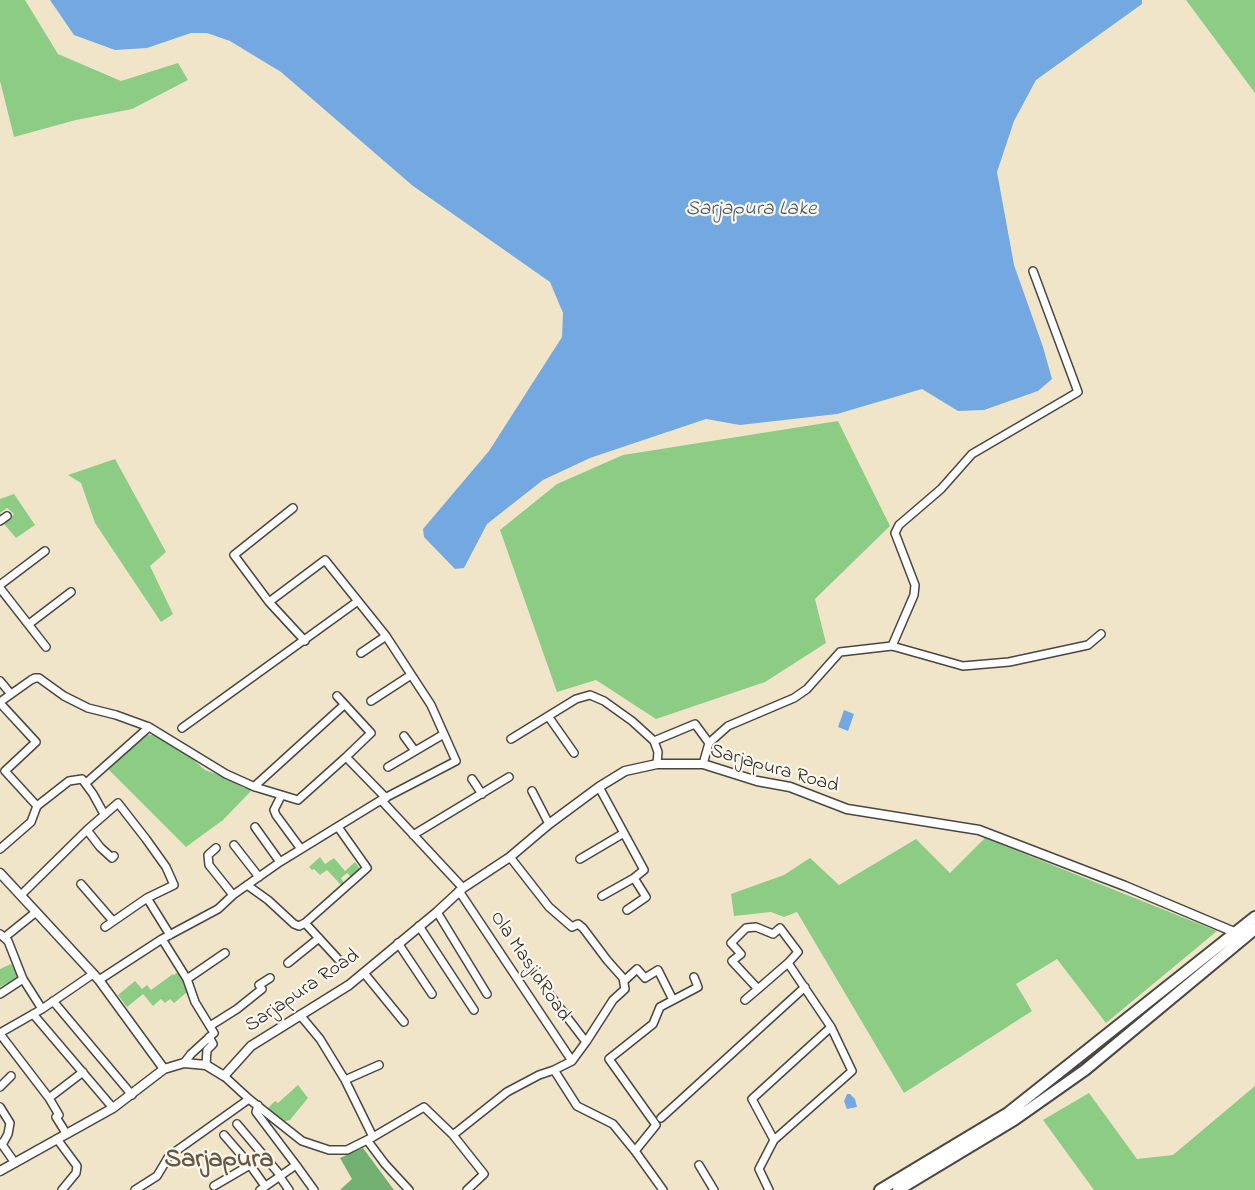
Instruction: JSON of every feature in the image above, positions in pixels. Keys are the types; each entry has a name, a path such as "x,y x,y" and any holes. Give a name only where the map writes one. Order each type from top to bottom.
{"main road":[{"path":"898,1190 1014,1120 1085,1070 1240,934 1255,917"},
{"path":"880,1190 1008,1113 1240,934 1255,929"}],"street":[{"path":"892,645 914,595 915,585 895,533 899,525 941,489 972,454 1078,392 1033,271"},
{"path":"293,508 234,555 268,602 304,641"},
{"path":"0,521 7,516"},
{"path":"45,551 0,587 46,647"},
{"path":"66,1133 56,1117 59,1115 49,1098 0,1034 53,1001 218,909 232,895 280,862 383,799 456,761 431,705 386,636 325,560 268,602"},
{"path":"29,624 71,592"},
{"path":"182,728 358,601"},
{"path":"703,764 709,743 728,726 794,698 807,688 840,652 892,645 963,666 1009,662 1088,645 1101,634"},
{"path":"361,653 386,636"},
{"path":"371,701 411,675"},
{"path":"37,806 5,771 36,742 0,703 35,678 39,678 64,696 88,708 116,715 149,728 226,774 255,787 297,800 371,733 337,696"},
{"path":"0,681 11,694"},
{"path":"511,739 576,699 590,695 604,701 632,721 654,741 658,752 657,764"},
{"path":"255,787 344,705"},
{"path":"548,716 574,753"},
{"path":"654,741 695,724 709,743"},
{"path":"86,783 149,728"},
{"path":"388,767 444,734"},
{"path":"404,736 415,751"},
{"name":"Ola MasjidRoad","path":"346,757 461,890 572,1061"},
{"name":"Sarjapura Road","path":"224,1076 250,1046 349,985 461,890 510,856 599,787 625,771 657,764 703,764 757,781 790,787 847,809 979,830 1125,885 1240,934"},
{"path":"413,835 509,777"},
{"path":"0,849 31,822 37,806 69,781 82,779 104,814"},
{"path":"472,779 482,794"},
{"path":"599,787 644,870 602,896"},
{"path":"532,791 549,824"},
{"path":"281,796 274,810 301,849"},
{"path":"21,895 118,803 147,839 166,867 174,885 147,898 105,927"},
{"path":"255,827 280,862"},
{"path":"247,885 268,900 294,924 299,926 305,923 367,868 338,827"},
{"path":"87,830 100,847 112,858 114,856"},
{"path":"579,859 624,833"},
{"path":"234,845 259,877"},
{"path":"216,848 208,855 209,865 232,895"},
{"path":"453,1135 507,1092 572,1061 613,1000 625,989 623,978 583,928 578,924 572,927 549,907 510,856"},
{"path":"0,873 96,977 164,1069"},
{"path":"627,910 646,897 634,878"},
{"path":"81,884 113,921"},
{"path":"147,898 170,935"},
{"path":"36,912 2,935 8,941 23,980 42,1009"},
{"path":"437,912 488,994"},
{"path":"305,923 338,958"},
{"path":"419,926 474,1010"},
{"path":"745,1000 758,989 788,963 798,952 780,928 773,934 756,927 746,928 731,943 741,954 732,961 758,989"},
{"path":"288,963 319,938"},
{"path":"162,939 188,979 195,1002 214,1033 184,1063"},
{"path":"398,943 432,994"},
{"path":"188,979 225,953"},
{"path":"770,1190 759,1169 774,1140 852,1071 831,1027 788,963"},
{"path":"624,981 636,969 645,978 658,970 673,1000"},
{"path":"531,970 586,1042"},
{"path":"364,973 404,1022"},
{"path":"635,1151 656,1125 609,1059 653,1024 660,1007 698,987 694,977"},
{"path":"210,1026 237,1009 262,989 260,985 270,978"},
{"path":"0,994 23,980"},
{"path":"661,1118 806,987"},
{"path":"53,1001 132,1095"},
{"path":"33,1014 114,1108"},
{"path":"300,1015 320,1039 345,1080 370,1139 385,1164 409,1190"},
{"path":"774,1140 752,1099 831,1027"},
{"path":"207,1065 207,1050 213,1044 209,1037"},
{"path":"0,1171 114,1108 164,1069 184,1063 207,1065 224,1076 302,1141 329,1150 346,1150 370,1139 424,1107 453,1135 484,1174 467,1190"},
{"path":"345,1080 379,1065"},
{"path":"554,1070 577,1106 613,1124 663,1190"},
{"path":"49,1098 83,1072"},
{"path":"0,1087 11,1076"},
{"path":"135,1190 157,1176 169,1156 249,1099"},
{"path":"258,1105 256,1112 314,1190"},
{"path":"0,1107 10,1123 8,1134 1,1143 15,1163"},
{"path":"237,1124 289,1190"},
{"path":"224,1135 249,1165 263,1188 296,1164"},
{"path":"57,1139 77,1166 76,1173 62,1190"},
{"path":"214,1186 249,1165"},
{"path":"699,1165 714,1190"}],"green space":[{"path":"0,0 25,0 58,54 121,81 178,63 188,80 132,109 76,120 14,137 0,81"},
{"path":"1186,0 1255,0 1255,93"},
{"path":"838,421 890,526 815,599 826,643 765,682 656,719 596,680 557,692 500,530 557,484 623,455"},
{"path":"115,459 166,552 150,566 173,614 161,622 95,523 81,483 68,475"},
{"path":"14,494 35,525 16,538 4,524 14,514 7,508 0,513 0,499"},
{"path":"147,735 153,735 173,745 205,770 244,788 253,789 223,820 186,847 107,768"},
{"path":"985,838 1217,931 1106,1023 1057,959 1016,984 1032,1011 904,1093 797,912 784,917 771,912 734,916 731,894 784,875 810,858 839,885 916,839 950,873"},
{"path":"320,857 325,864 334,858 345,871 355,862 360,869 351,877 347,873 341,878 344,883 341,885 327,870 320,875 309,867"},
{"path":"11,964 19,977 0,987 0,969"},
{"path":"178,972 187,984 189,995 186,993 174,1003 170,999 165,1003 161,999 153,1006 143,994 127,1007 118,995 135,981 142,989 147,985 151,990"},
{"path":"298,1085 308,1098 290,1120 282,1122 266,1110 275,1101 278,1103"},
{"path":"1255,1086 1255,1190 1094,1190 1043,1120 1089,1093 1137,1159 1173,1155"},
{"path":"363,1148 394,1190 340,1190 352,1179 340,1158"}],"water":[{"name":"Sarjapura Lake","path":"50,0 1142,0 1142,4 1036,80 1014,121 997,172 1014,265 1052,379 1038,391 984,410 958,411 922,389 837,414 740,425 706,419 590,458 543,480 487,524 464,568 455,569 424,537 423,529 489,451 562,337 563,313 550,282 413,186 281,72 230,41 207,33 191,33 147,48 115,50 74,35"},
{"path":"844,710 854,714 848,731 838,727"},
{"path":"847,1094 855,1099 857,1107 847,1109 844,1101"}],"district":[{"name":"Sarjapura","path":"219,1162"}]}
